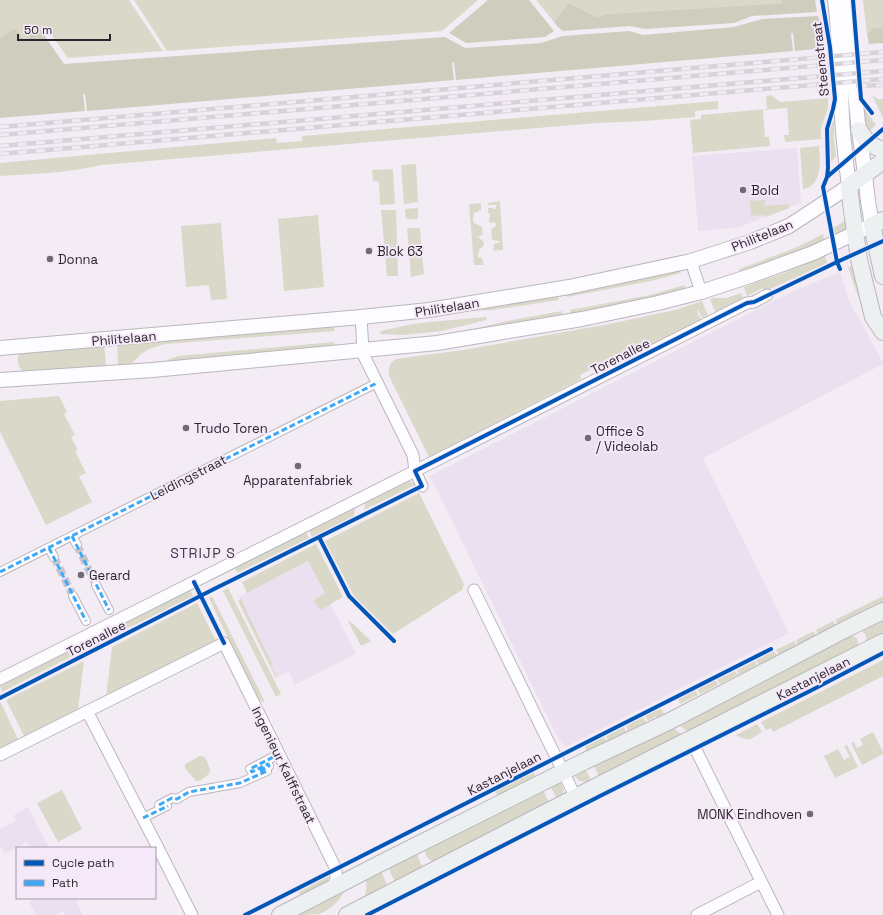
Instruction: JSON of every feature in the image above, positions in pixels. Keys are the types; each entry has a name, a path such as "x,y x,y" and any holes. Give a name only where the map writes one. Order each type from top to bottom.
{"main road":[{"path":"859,130 868,143 883,150"},
{"name":"Philitelaan","path":"853,187 865,174 883,161"},
{"name":"Steenstraat","path":"853,187 852,211 859,260 883,332"},
{"path":"878,223 883,276"},
{"name":"Kastanjelaan","path":"280,915 585,761 670,721 883,611"},
{"name":"Kastanjelaan","path":"347,915 883,642"}],"street":[{"name":"Steenstraat","path":"835,0 846,161 853,187"},
{"path":"846,0 859,130 868,201"},
{"path":"853,187 862,192 868,201 878,223"},
{"name":"Philitelaan","path":"2,348 429,310 569,287 691,261 750,242 789,226 853,187"},
{"path":"852,211 858,218 878,223"},
{"path":"3,380 153,370 437,343 582,319 658,303 701,292 793,261 878,223"},
{"path":"691,261 701,292"},
{"name":"Torenallee","path":"0,679 747,303 754,302 767,295"},
{"path":"361,317 363,350 367,362 413,455 415,471 422,486"},
{"name":"Leidingstraat","path":"0,572 377,383"},
{"path":"72,536 76,546"},
{"path":"49,548 54,557"},
{"name":"Torenallee","path":"96,585 109,610"},
{"path":"474,590 576,798"},
{"name":"Torenallee","path":"73,596 86,621"},
{"name":"Ingenieur Kalffstraat","path":"88,711 224,643 336,869 336,878 333,888"},
{"path":"0,755 88,711 192,915"},
{"path":"690,740 778,915"},
{"path":"248,779 250,776 269,766 268,764 252,772 250,769 279,754"},
{"path":"143,818 174,803 177,799 189,792 240,783 266,771"},
{"path":"159,805 172,798 177,799"},
{"path":"697,915 762,883"}],"shaded area":[{"path":"0,0 129,0 163,51 68,58 45,26 24,40 16,28 0,38"},
{"path":"134,0 478,0 442,31 167,51"},
{"path":"488,0 529,0 554,31 545,37 466,43 449,33"},
{"path":"536,0 782,0 782,3 607,14 597,17 569,3 554,22"},
{"path":"782,0 815,0 817,12 752,16 734,23 645,29 630,26 563,31 554,22 569,3 597,17 607,14 782,3"},
{"path":"863,0 883,0 883,27 873,28 867,34"},
{"path":"818,16 821,24 824,48 795,51 793,33 791,33 793,51 456,80 454,62 452,63 454,80 87,111 85,94 83,94 85,111 0,118 0,38 16,28 24,40 40,29 64,64 445,37 465,48 541,43 563,36 629,31 643,35 734,27 762,19"},
{"path":"883,27 883,43 869,44 867,34 873,28"},
{"path":"771,95 780,102 828,98 828,109 821,128 821,139 785,142 784,135 789,135 787,108 763,110 765,137 769,137 770,146 693,153 690,120 701,119 701,115 767,109 766,96"},
{"path":"872,95 878,99 883,99 883,118"},
{"path":"718,101 718,109 695,111 695,117 597,123 101,165 89,168 38,174 0,176 0,163 276,138 277,143 302,141 302,136"},
{"path":"864,108 876,125 868,132 863,123 860,109"},
{"path":"833,121 836,157 831,162 829,136"},
{"path":"819,146 820,165 817,178 809,187 803,189 800,148"},
{"name":"Bold","path":"797,148 801,203 740,227 698,231 692,156"},
{"path":"416,164 418,202 404,204 401,165"},
{"path":"393,169 395,204 380,205 379,182 373,181 372,170"},
{"path":"765,200 765,206 789,204 789,208 766,217 765,215 751,216 750,201"},
{"path":"500,201 503,250 493,251 494,244 500,241 492,240 491,229 496,226 495,222 490,223 489,221 490,214 488,212 488,208 496,209 496,205 488,205 488,203"},
{"path":"481,203 481,210 474,213 473,220 474,223 482,227 483,234 478,237 484,242 483,246 479,250 478,257 482,258 484,265 474,265 469,204"},
{"path":"418,208 418,219 406,219 405,209"},
{"path":"381,210 396,210 398,276 387,276"},
{"path":"318,215 324,287 284,291 278,219"},
{"path":"848,219 852,226 835,235 833,228"},
{"path":"221,223 227,299 211,300 209,285 186,287 181,226"},
{"path":"407,228 420,228 424,274 411,277"},
{"path":"823,234 824,240 740,273 739,269 792,249"},
{"path":"825,255 827,263 764,292 763,288 747,296 744,287 784,273"},
{"path":"854,265 862,307 848,267"},
{"path":"680,268 681,273 651,281 567,297 566,291"},
{"path":"840,272 848,298 855,313 863,325 883,364 703,458 789,633 566,747 559,740 430,476 793,291"},
{"path":"685,285 685,288 681,292 570,314 570,310 650,295"},
{"path":"558,293 559,300 493,310 447,312"},
{"path":"741,293 743,298 715,312 710,299 727,298"},
{"path":"702,301 708,316 702,318 698,310 697,311 701,320 651,345 649,340 580,375 581,379 429,457 389,376 390,366 396,359 463,350 609,324 675,310"},
{"path":"562,311 562,317 447,335 507,321"},
{"path":"486,317 486,320 442,331 402,335 380,333 381,331 408,325"},
{"path":"334,326 334,331 165,344 149,349 141,354 131,364 118,365 117,342"},
{"path":"334,342 335,348 165,361 178,356"},
{"path":"104,343 106,367 23,372 18,365 18,356 21,351"},
{"path":"59,396 67,412 64,414 75,435 71,437 78,450 75,451 86,473 79,476 92,502 46,525 0,432 0,401"},
{"path":"408,480 415,485 364,510 366,501"},
{"path":"419,493 464,584 462,590 393,634 354,596 325,541"},
{"path":"355,507 354,516 312,537 309,529"},
{"path":"305,531 309,538 237,573 235,567"},
{"path":"316,544 343,597 320,610 314,600 325,593 308,561 247,593 242,582"},
{"path":"309,561 356,654 295,685 289,672 277,677 239,597"},
{"path":"228,588 281,694 276,697 223,591"},
{"path":"190,590 193,596 114,635 115,627"},
{"path":"212,596 265,702 256,697 209,598"},
{"path":"883,596 883,607 838,625 835,620"},
{"path":"241,599 272,664 271,665 277,677 276,678 238,601"},
{"path":"197,603 216,641 106,697 112,647"},
{"path":"883,614 883,638 868,645 865,634 858,627"},
{"path":"348,621 350,621 371,641 361,646"},
{"path":"833,621 836,626 818,635 816,630"},
{"path":"814,631 816,636 798,645 796,640"},
{"path":"849,634 857,638 858,646 691,733 675,723"},
{"path":"794,641 797,646 779,655 776,650"},
{"path":"86,642 86,649 2,692 0,685"},
{"path":"774,651 777,656 759,665 756,660"},
{"path":"883,660 883,676 773,732 771,728 766,730 761,722"},
{"path":"84,661 78,709 24,736 6,700"},
{"path":"755,661 757,666 739,675 737,670"},
{"path":"735,671 738,675 720,684 717,680"},
{"path":"715,680 718,685 700,694 697,689"},
{"path":"695,690 698,695 680,704 678,699"},
{"path":"0,703 18,739 0,748"},
{"path":"659,708 665,716 663,718 656,716 648,721 645,716"},
{"path":"643,717 646,722 628,731 626,726"},
{"path":"757,724 762,732 753,738 744,739 736,735"},
{"path":"670,726 684,736 600,779 592,761"},
{"path":"624,727 626,732 608,741 606,736"},
{"path":"873,732 883,754 862,765 851,743 854,742 857,748 863,745 860,739"},
{"path":"604,737 607,742 598,746 589,755 585,747"},
{"path":"847,745 858,767 835,778 824,756 838,749 844,760 850,757 844,746"},
{"path":"200,756 205,757 210,769 209,774 200,781 196,781 185,768 185,764"},
{"path":"584,766 591,780 590,781 583,782 579,780 575,777 572,771"},
{"path":"533,772 538,780 498,796 495,791"},
{"path":"560,781 564,792 558,801 550,786"},
{"path":"62,790 82,829 58,842 37,803"},
{"path":"543,790 551,806 435,862 431,861 427,856 425,850"},
{"path":"28,807 48,847 30,847 27,842 4,854 0,845 0,829 16,821 14,815"},
{"path":"416,851 420,862 425,869 396,885 387,864"},
{"path":"380,868 389,890 364,898 366,892 365,875"},
{"path":"329,876 328,883 301,895 299,892"},
{"path":"346,889 335,904 319,914 287,915"},
{"path":"34,899 75,899 83,915 65,915 63,911 55,915 36,915 29,902"}],"tunnel":[{"path":"77,545 96,585"},
{"path":"54,557 73,596"}],"railway":[{"path":"0,127 883,52"},
{"path":"0,135 883,60"},
{"path":"0,146 883,71"},
{"path":"0,154 883,79"},
{"path":"858,86 883,85"}],"marked path":[{"path":"0,572 377,383"},
{"path":"72,536 109,610"},
{"path":"49,548 86,621"},
{"path":"260,771 269,766 268,764 252,772 250,769 279,754"},
{"path":"159,805 172,798 177,799 189,792 240,783 267,771"},
{"path":"143,818 168,806"}],"cycle path":[{"path":"822,0 830,47 835,99 827,129 828,168 827,177 823,187 837,262 840,269"},
{"path":"853,0 861,99 872,113"},
{"path":"827,177 883,129"},
{"path":"0,698 216,588 422,486 415,471 747,303 754,302 883,241"},
{"path":"319,537 349,596 394,641"},
{"path":"194,582 224,643"},
{"path":"245,915 771,649"},
{"path":"367,915 883,653"}],"place":[{"name":"Bold","path":"743,190"},
{"name":"Blok 63","path":"369,251"},
{"name":"Donna","path":"50,259"},
{"name":"Trudo Toren","path":"186,428"},
{"name":"Office S / Videolab","path":"588,438"},
{"name":"Apparatenfabriek","path":"298,466"},
{"name":"Gerard","path":"81,575"},
{"name":"MONK Eindhoven","path":"810,814"}],"district":[{"name":"STRIJP S","path":"203,553"}]}
